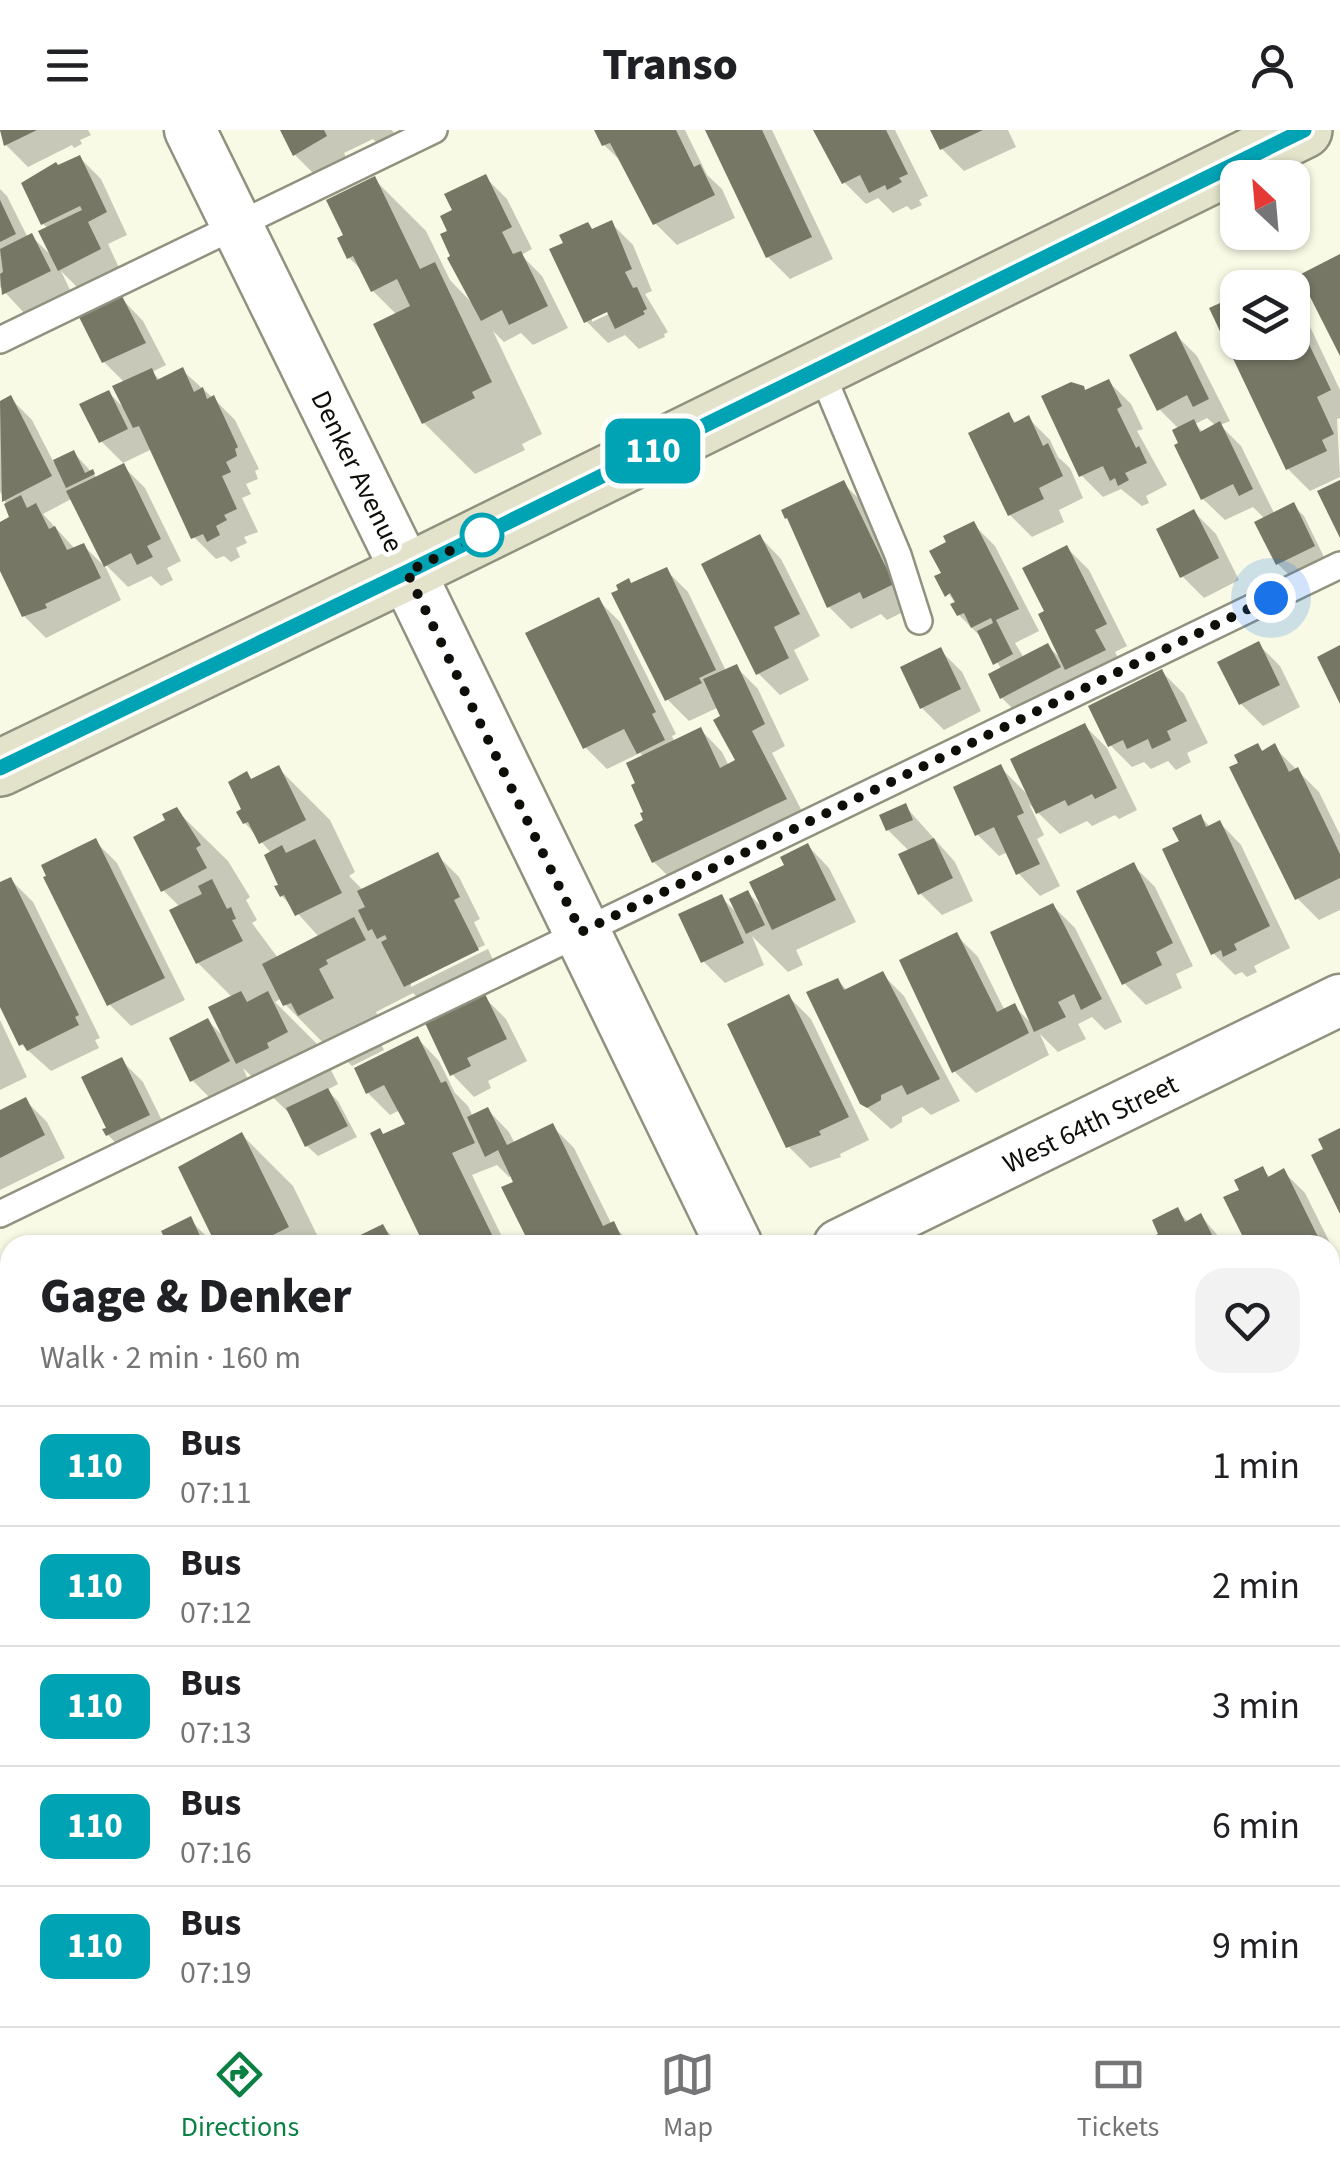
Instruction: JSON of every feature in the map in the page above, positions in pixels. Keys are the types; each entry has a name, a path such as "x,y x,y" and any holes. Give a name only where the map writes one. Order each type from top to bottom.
{"main road":[{"path":"0,768 1304,130"}],"street":[{"name":"Denker Avenue","path":"190,130 729,1235"},
{"name":"West 64th Street","path":"859,1235 1340,1000"}],"lane":[{"path":"0,340 434,130"},
{"path":"820,369 898,555 919,621"},
{"path":"0,1214 1340,565"}],"building":[{"path":"0,130 37,130 4,146"},
{"path":"280,130 324,130 327,136 293,156"},
{"path":"594,130 676,130 694,167 700,164 715,195 653,225 610,143 602,146"},
{"path":"705,130 762,130 812,237 766,258"},
{"path":"813,130 886,130 908,174 887,190 885,185 869,193 860,175 842,184"},
{"path":"930,130 983,130 940,150"},
{"path":"80,155 107,212 88,222 101,249 58,271 38,231 82,210 80,206 41,225 21,183 56,162 58,165"},
{"path":"486,174 512,227 502,232 513,254 521,251 548,306 509,325 502,310 481,321 447,258 450,256 440,234 447,231 440,216 452,210 444,194"},
{"path":"375,176 420,269 435,262 492,382 472,392 475,398 422,424 373,324 410,306 397,279 371,292 353,256 347,259 337,238 343,235 326,200"},
{"path":"0,200 16,234 0,242"},
{"path":"612,220 632,269 625,272 647,309 645,314 615,329 607,312 584,323 549,249 563,243 559,235 588,222 592,229"},
{"path":"32,233 51,271 2,295 0,249"},
{"path":"1340,254 1340,356 1310,297 1309,270"},
{"path":"122,296 146,343 102,363 79,317"},
{"path":"1220,303 1220,331 1209,308"},
{"path":"1176,331 1209,399 1193,407 1187,395 1157,411 1129,355"},
{"path":"1310,346 1331,390 1317,397 1334,434 1322,440 1327,451 1286,470 1234,360 1310,360"},
{"path":"183,367 194,392 203,387 207,399 214,395 238,447 237,456 226,462 231,472 222,476 237,509 224,515 227,520 216,526 220,535 207,542 203,534 191,539 139,426 133,428 112,386 152,368 157,380"},
{"path":"1109,379 1122,406 1117,409 1147,463 1125,473 1129,480 1118,486 1115,478 1110,481 1103,466 1079,477 1041,396 1071,382 1085,390"},
{"path":"109,390 128,429 99,443 79,404"},
{"path":"11,395 52,476 2,502 0,401"},
{"path":"1009,412 1014,423 1029,415 1063,476 1039,488 1044,499 1008,516 968,433"},
{"path":"1194,419 1200,432 1220,421 1253,489 1239,496 1233,484 1201,500 1174,445 1178,443 1172,430"},
{"path":"74,450 85,473 93,469 95,474 66,488 53,460"},
{"path":"124,463 161,539 147,546 153,557 137,565 131,553 104,567 66,491"},
{"path":"844,480 894,584 863,599 860,592 827,608 781,510"},
{"path":"1340,480 1340,538 1317,491"},
{"path":"21,495 27,508 36,503 49,529 55,526 67,550 84,543 101,578 22,617 0,571 0,522 9,517 4,504"},
{"path":"1294,502 1315,546 1276,565 1254,522"},
{"path":"1194,509 1219,558 1180,578 1156,529"},
{"path":"974,521 1019,609 996,620 1013,654 993,665 977,631 993,623 991,618 971,628 964,613 957,616 950,604 955,602 950,593 945,597 934,576 941,573 929,551 946,542 943,536"},
{"path":"760,534 800,614 774,627 789,658 756,675 701,564"},
{"path":"1067,545 1107,624 1095,630 1106,650 1065,670 1038,614 1044,611 1022,568"},
{"path":"667,567 716,670 699,678 702,683 665,701 611,593 629,578 631,583"},
{"path":"599,597 656,712 652,714 665,740 637,754 624,729 583,749 525,633"},
{"path":"1259,641 1280,685 1239,705 1217,662"},
{"path":"1048,643 1061,667 1000,699 988,674"},
{"path":"1340,645 1340,704 1317,657"},
{"path":"941,647 961,689 920,709 900,667"},
{"path":"737,664 765,724 752,731 787,799 652,863 634,825 643,820 643,812 626,763 701,727 720,768 735,760 713,720 720,716 703,679"},
{"path":"1162,669 1187,721 1167,731 1171,740 1152,749 1148,739 1127,749 1123,740 1108,747 1088,706"},
{"path":"1085,723 1117,788 1068,806 1065,800 1036,814 1010,759"},
{"path":"1258,743 1262,751 1275,743 1289,772 1298,767 1340,854 1340,878 1295,900 1229,767 1238,763 1234,755"},
{"path":"1001,764 1024,813 1017,816 1040,864 1016,875 994,827 975,836 953,787"},
{"path":"279,765 306,820 259,844 248,822 243,824 236,812 241,809 228,782 247,771 251,779"},
{"path":"906,803 913,820 886,831 879,815"},
{"path":"177,807 201,845 196,848 207,868 161,892 133,837 165,820 162,814"},
{"path":"1201,814 1206,827 1220,820 1270,926 1234,944 1237,950 1223,957 1221,950 1211,955 1162,849 1179,841 1172,828"},
{"path":"96,838 165,978 107,1006 43,877 46,876 41,865"},
{"path":"934,838 953,878 918,895 898,854"},
{"path":"315,839 342,893 295,916 284,895 280,897 274,886 278,885 264,855 282,845 286,853"},
{"path":"808,843 836,900 772,930 749,882 784,865 780,857"},
{"path":"438,852 460,897 454,900 479,950 404,987 381,942 387,939 385,935 377,939 372,929 368,931 358,910 365,907 357,891"},
{"path":"1134,862 1173,943 1156,952 1162,965 1122,985 1076,891"},
{"path":"11,877 79,1015 75,1017 79,1025 27,1051 23,1044 19,1046 0,1007 0,882"},
{"path":"212,879 227,909 231,907 236,919 232,920 243,941 196,964 169,910 202,894 198,886"},
{"path":"748,890 765,925 746,934 729,899"},
{"path":"722,894 744,943 701,963 678,914"},
{"path":"1053,903 1102,999 1081,1010 1074,994 1058,1002 1066,1017 1034,1032 990,932"},
{"path":"354,917 366,940 326,960 328,964 319,969 334,998 298,1016 291,1003 283,1006 262,964"},
{"path":"957,932 997,1012 1015,1003 1029,1033 952,1073 899,960"},
{"path":"883,971 940,1079 907,1095 902,1085 881,1095 881,1100 867,1108 860,1104 806,992 838,978 844,990"},
{"path":"241,991 247,1002 268,991 288,1032 267,1043 269,1048 236,1064 208,1007"},
{"path":"485,994 507,1039 467,1058 471,1066 450,1076 425,1023"},
{"path":"789,994 849,1117 819,1131 821,1135 786,1148 727,1024"},
{"path":"208,1018 230,1061 190,1082 169,1038"},
{"path":"418,1036 441,1083 446,1081 475,1143 452,1153 492,1235 419,1235 370,1133 380,1128 383,1134 405,1124 384,1085 366,1094 354,1068"},
{"path":"122,1057 150,1115 106,1136 102,1129 106,1128 81,1077"},
{"path":"328,1088 348,1126 305,1147 286,1108"},
{"path":"26,1097 45,1135 0,1158 0,1110"},
{"path":"488,1107 507,1145 553,1123 603,1226 614,1221 620,1235 525,1235 501,1187 513,1182 498,1150 485,1157 467,1117"},
{"path":"1340,1128 1340,1214 1311,1155 1323,1149 1318,1139"},
{"path":"242,1132 289,1227 273,1235 211,1235 178,1167"},
{"path":"1263,1166 1268,1177 1284,1168 1317,1235 1242,1235 1223,1197 1239,1190 1234,1180"},
{"path":"1178,1207 1185,1222 1201,1213 1212,1235 1156,1235 1152,1220"},
{"path":"191,1216 200,1235 163,1235 161,1231"},
{"path":"383,1224 389,1235 360,1235"}],"bus line":[{"name":"110","path":"0,768 1304,130"}],"route":[{"path":"482,535 407,572 581,932 1271,598"}]}
